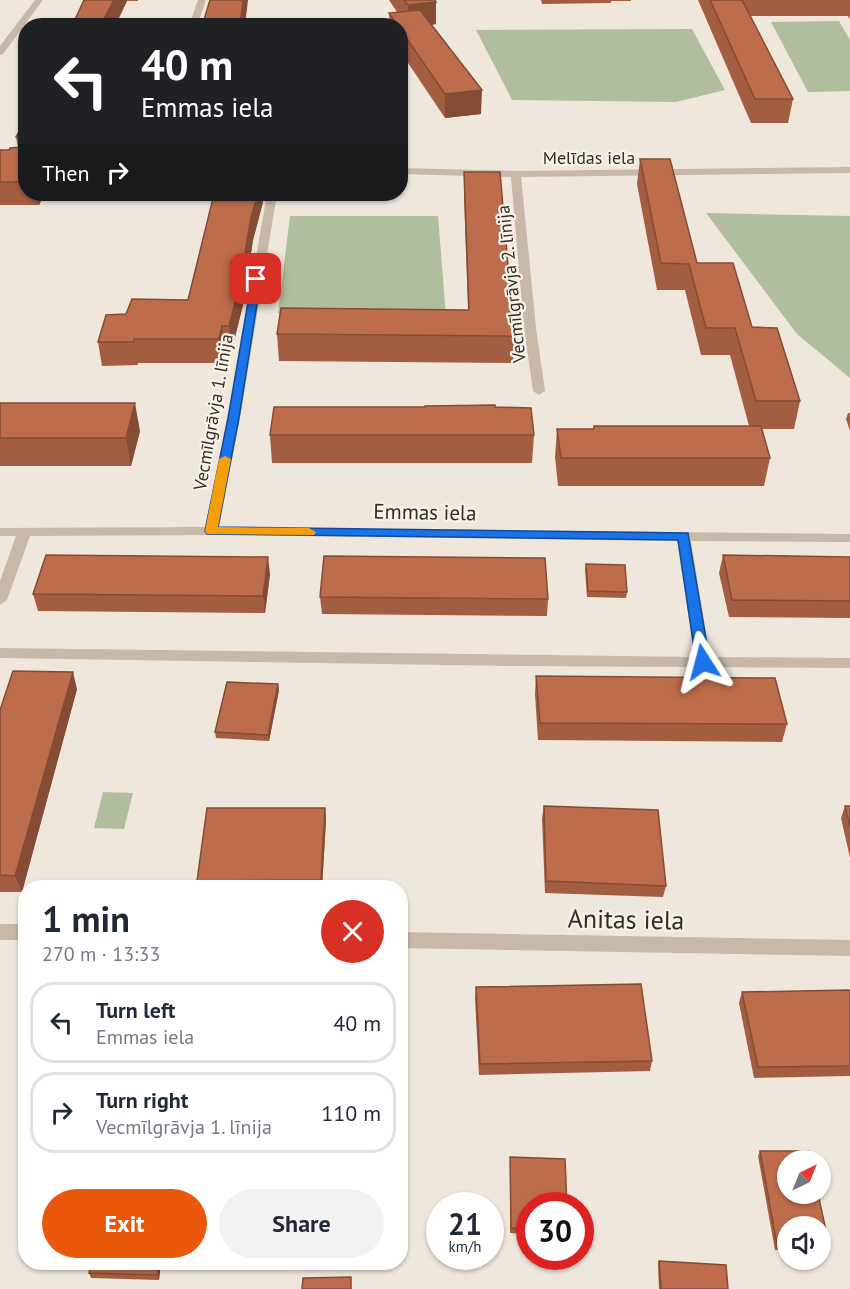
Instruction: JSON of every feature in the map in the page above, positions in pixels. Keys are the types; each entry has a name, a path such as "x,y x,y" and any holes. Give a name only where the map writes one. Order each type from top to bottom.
{"street":[{"path":"26,18 39,0"},
{"path":"196,18 202,0"},
{"path":"0,52 18,28"},
{"name":"Melīdas iela","path":"408,171 516,174 850,170"},
{"name":"Vecmīlgrāvja 2. līnija","path":"516,174 530,328 539,391"},
{"name":"Vecmīlgrāvja 1. līnija","path":"211,531 234,418 271,201"},
{"name":"Emmas iela","path":"0,532 211,531 850,538"},
{"path":"0,600 25,532"},
{"path":"683,536 703,662"},
{"path":"0,652 850,663"},
{"path":"0,932 18,932"},
{"name":"Anitas iela","path":"408,940 850,948"}],"green space":[{"path":"839,21 850,40 850,91 808,92 771,22"},
{"path":"692,29 725,90 676,102 512,100 476,30"},
{"path":"706,213 850,216 850,378 797,334"},
{"path":"290,216 438,216 446,316 278,313"},
{"path":"103,792 133,793 124,829 94,828"}],"building":[{"path":"84,0 114,0 104,18 76,18"},
{"path":"210,0 243,0 241,18 204,18"},
{"path":"404,0 435,0 436,2 408,5"},
{"path":"710,0 742,0 793,99 755,99"},
{"path":"420,10 482,90 445,94 408,41 408,18 392,18 389,13"},
{"path":"18,147 18,182 0,182 0,150"},
{"path":"640,159 670,159 697,263 733,263 752,327 777,328 800,401 756,401 735,328 706,328 689,264 661,263"},
{"path":"464,172 500,172 514,336 277,334 281,308 469,310"},
{"path":"212,201 256,201 229,326 222,326 219,339 134,339 134,342 98,342 106,315 126,314 132,299 188,300"},
{"path":"0,403 135,403 126,438 0,438"},
{"path":"495,405 495,407 531,408 534,435 270,435 274,407"},
{"path":"594,426 761,426 770,458 561,458 557,429 594,429"},
{"path":"46,555 268,557 263,596 33,594"},
{"path":"723,555 850,557 850,601 732,600"},
{"path":"324,556 545,558 548,599 320,597"},
{"path":"586,564 625,565 627,592 588,591"},
{"path":"13,671 73,672 15,876 0,875 0,710"},
{"path":"536,676 775,678 787,724 540,723"},
{"path":"227,682 278,684 268,735 215,732"},
{"path":"544,806 658,810 666,886 546,881"},
{"path":"845,806 850,806 850,827"},
{"path":"207,808 325,808 321,880 197,880"},
{"path":"641,984 652,1061 480,1064 476,987"},
{"path":"850,990 850,1066 758,1067 742,992"},
{"path":"760,1151 777,1151 777,1204 820,1204 823,1216 777,1216 777,1245"},
{"path":"510,1157 565,1159 566,1192 516,1192 516,1228 511,1228"},
{"path":"659,1261 726,1265 728,1289 661,1289"},
{"path":"90,1270 158,1270 157,1275 89,1273"},
{"path":"351,1277 351,1289 302,1289 303,1278"}],"slow traffic":[{"path":"225,459 211,531 309,532"}],"route":[{"path":"256,279 234,418 211,531 683,536 703,662"}]}
